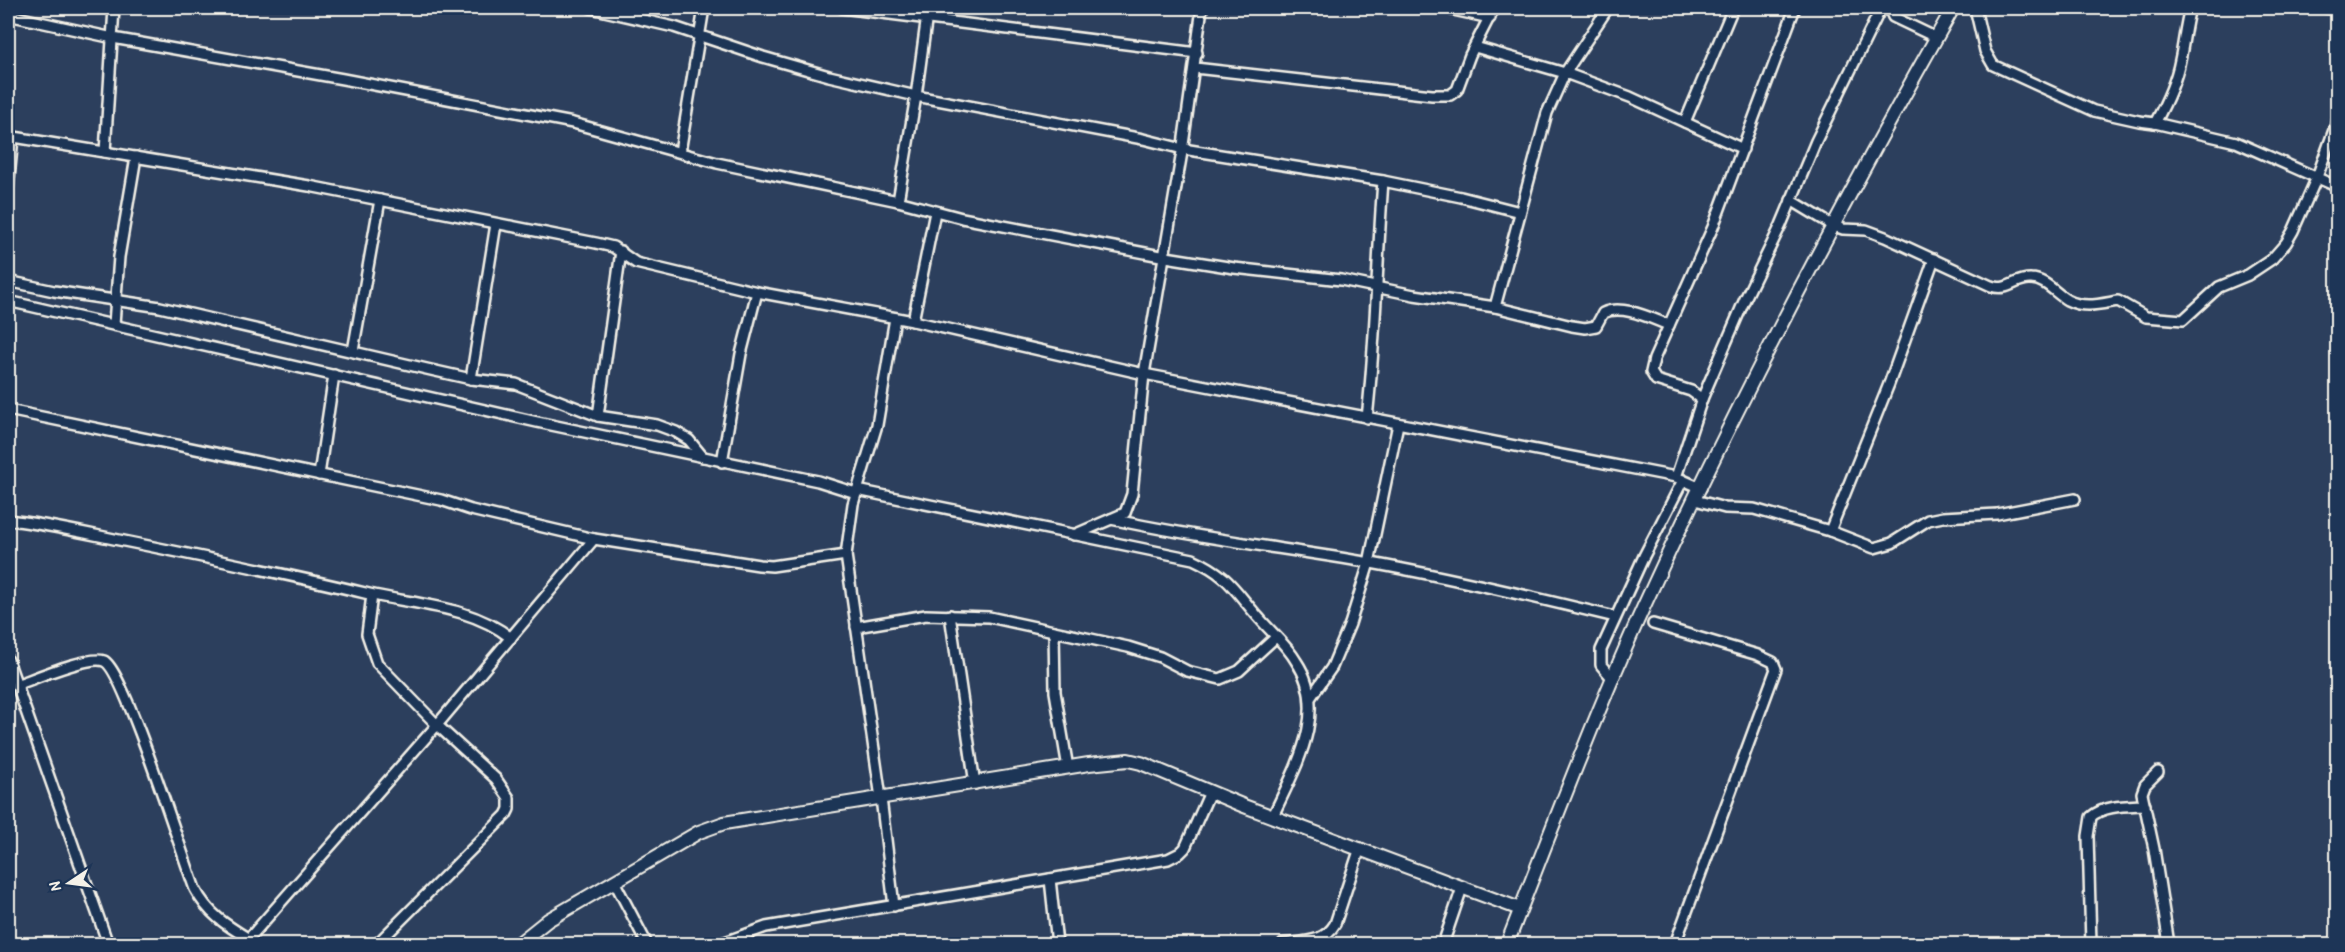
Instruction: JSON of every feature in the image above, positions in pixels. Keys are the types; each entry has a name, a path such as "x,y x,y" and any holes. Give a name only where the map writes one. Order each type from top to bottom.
{"street":[{"path":"105,152 114,8"},
{"path":"591,8 700,35 818,73 916,96 1143,139 1183,149 1383,181 1520,212"},
{"path":"680,153 704,8"},
{"path":"842,8 1197,53"},
{"path":"898,201 928,8"},
{"path":"1074,535 1125,513 1132,494 1144,374 1166,257 1202,8"},
{"path":"1444,8 1490,18"},
{"path":"1195,68 1446,96 1457,90 1494,8"},
{"path":"1496,307 1547,113 1565,73 1608,8"},
{"path":"1685,122 1733,8"},
{"path":"1702,399 1691,391 1662,383 1653,377 1651,372 1654,359 1713,227 1795,8"},
{"path":"1613,679 1601,665 1599,656 1679,479 1702,399 1816,141 1881,8"},
{"path":"1889,8 1893,17 1936,38"},
{"path":"1507,945 1587,738 1698,494 1834,226 1953,8"},
{"path":"1975,8 1978,10 1985,51 1993,65 2094,111 2236,142 2337,186"},
{"path":"2156,123 2168,100 2181,60 2183,32 2190,8"},
{"path":"2327,8 2337,9"},
{"path":"8,15 113,38 573,123 717,163 898,201 935,212 1166,257 1257,271 1341,280 1496,307 1549,322 1585,328 1596,326 1603,313 1612,310 1643,315 1669,325"},
{"path":"1475,47 1565,73 1630,97 1743,149"},
{"path":"1791,200 1834,226 1843,229 1866,230 1997,288 2003,289 2034,279 2067,299 2081,304 2100,305 2118,301 2146,317 2179,321 2190,316 2219,287 2248,275 2272,260 2286,243 2294,231 2317,177 2337,119"},
{"path":"8,189 10,137 309,186 596,243 621,251 636,263 757,292 913,321 1144,374 1679,479 1698,494 1725,508 1754,509 1879,548 1892,543 1921,524 1935,519 1997,514 2075,499"},
{"path":"114,324 114,298 136,158"},
{"path":"1367,418 1375,348 1376,287 1383,181"},
{"path":"353,351 380,201"},
{"path":"913,321 935,212"},
{"path":"471,379 496,224"},
{"path":"597,416 621,251"},
{"path":"1830,531 1889,384 1935,259"},
{"path":"8,281 54,291 114,298 160,307 471,379 516,384 597,416 657,425 676,432 697,448 703,457"},
{"path":"722,462 741,354 757,292"},
{"path":"8,301 537,422 818,481 857,492 1192,559 1223,576 1298,662 1311,697 1308,729 1293,772 1273,816"},
{"path":"894,906 846,555 857,492 877,425 895,318"},
{"path":"319,475 334,375"},
{"path":"8,410 441,500 471,510 594,539 759,566 846,555"},
{"path":"1311,697 1332,667 1350,624 1369,563 1398,424"},
{"path":"1111,519 1197,537 1369,563 1492,587 1615,617"},
{"path":"8,520 254,567 466,614 495,626 511,638"},
{"path":"16,685 87,661 102,660 108,663 116,676 149,754 195,889 214,916 247,942 437,725 594,539"},
{"path":"372,595 367,634 377,663 437,725 496,779 509,798 509,809 377,945"},
{"path":"856,627 926,615 988,617 1128,647 1160,657 1187,671 1220,679 1239,671 1276,637"},
{"path":"950,615 975,784"},
{"path":"1653,624 1758,655 1773,662 1776,669 1675,945"},
{"path":"1054,631 1055,692 1068,768"},
{"path":"8,660 108,945"},
{"path":"518,945 548,920 699,832 724,823 1128,760 1165,772 1210,792 1520,909"},
{"path":"2158,772 2145,785 2142,793 2154,849 2169,945"},
{"path":"719,945 766,927 1168,859 1180,853 1191,838 1210,792"},
{"path":"2091,945 2088,836 2091,817 2098,812 2116,807 2145,805"},
{"path":"1283,945 1317,939 1329,933 1335,924 1360,848"},
{"path":"1050,879 1058,945"},
{"path":"614,881 647,945"},
{"path":"1443,945 1462,888"}]}
